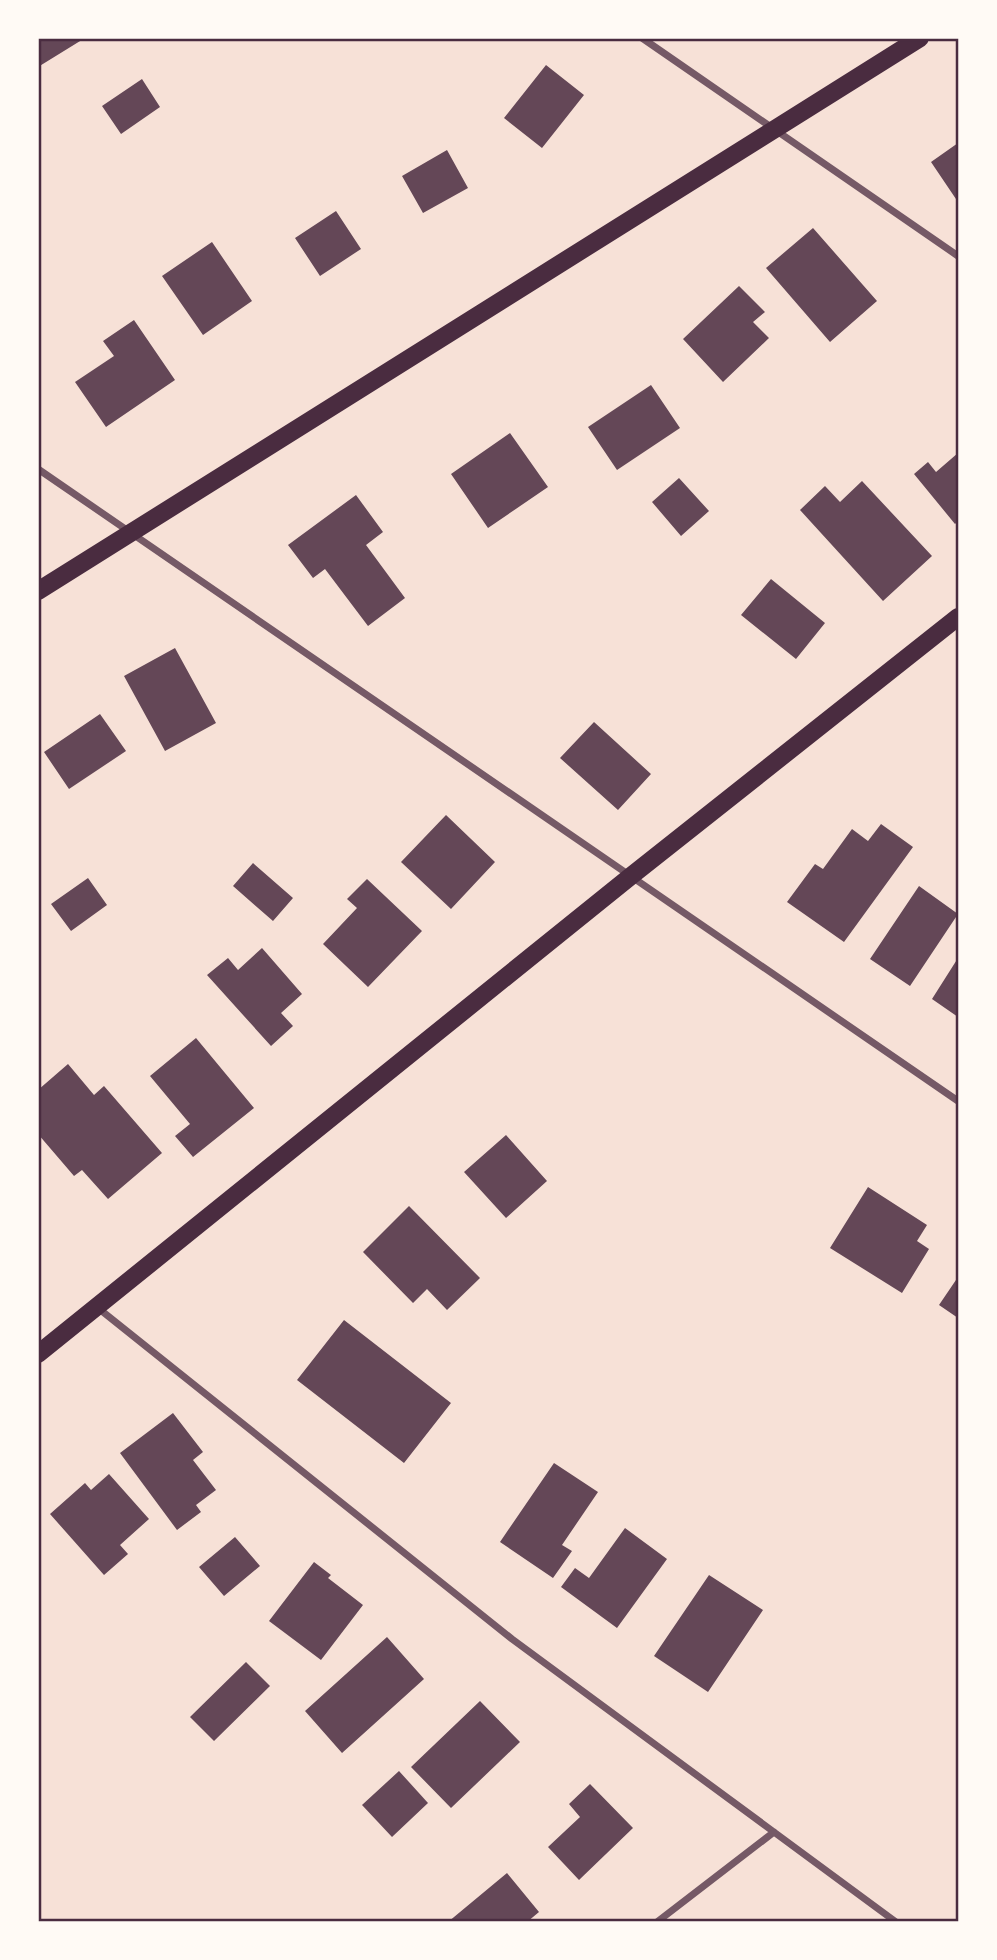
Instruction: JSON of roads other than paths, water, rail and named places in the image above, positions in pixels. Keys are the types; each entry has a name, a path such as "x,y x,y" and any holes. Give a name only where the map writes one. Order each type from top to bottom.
{"main road":[{"path":"38,591 920,38"},
{"path":"38,1354 631,876 958,617"}],"street":[{"path":"642,38 958,256"},
{"path":"38,469 958,1101"},
{"path":"98,1307 512,1639 895,1922"},
{"path":"657,1922 774,1832"}]}
